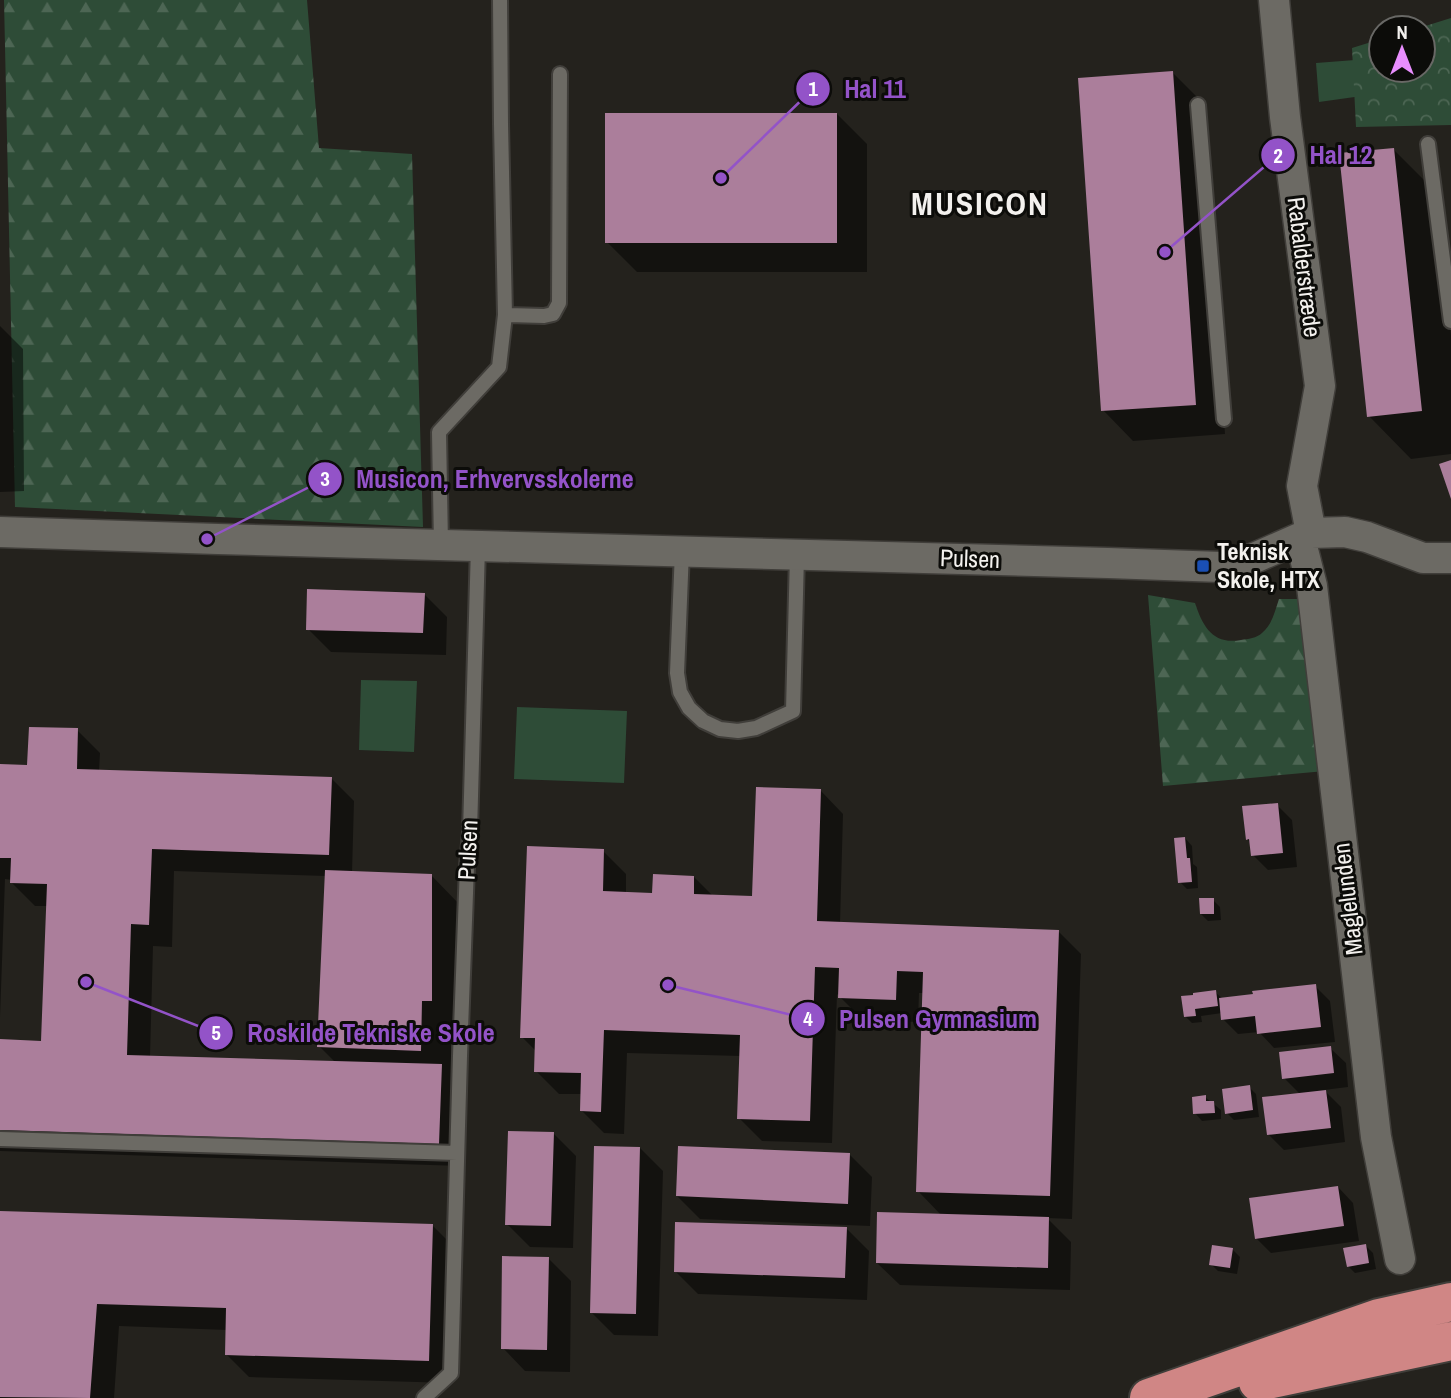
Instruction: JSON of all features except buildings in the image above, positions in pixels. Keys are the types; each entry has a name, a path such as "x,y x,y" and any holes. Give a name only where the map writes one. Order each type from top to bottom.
{"highway":[{"path":"1149,1398 1379,1318 1451,1302"},
{"path":"1180,1398 1451,1341"}],"street":[{"name":"Rabalderstræde","path":"1274,0 1285,117 1320,386 1302,486 1305,535"},
{"name":"Pulsen","path":"0,532 1221,567 1252,559 1305,535 1345,532 1367,537 1423,558 1451,558"},
{"name":"Maglelunden","path":"1305,535 1376,1137 1400,1259"}],"lane":[{"path":"441,545 439,432 499,368 505,314 500,0"},
{"path":"505,314 544,316 553,314 559,303 560,74"},
{"path":"1198,105 1224,419"},
{"path":"1428,144 1451,321"},
{"name":"Pulsen","path":"425,1398 452,1373 462,988 470,832 478,546"},
{"path":"682,551 677,673 680,692 689,708 703,720 719,729 738,731 756,728 793,711 797,555"},
{"path":"0,1139 457,1153"}],"green space":[{"path":"4,0 307,0 319,148 412,154 423,527 15,507"},
{"path":"1451,18 1451,125 1356,127 1352,48 1367,43 1367,84 1437,84 1437,22"},
{"path":"1367,59 1367,84 1425,84 1426,87 1319,102 1316,63"},
{"path":"1148,595 1195,603 1210,632 1223,640 1231,641 1252,638 1262,633 1271,622 1279,599 1300,599 1325,771 1163,786"},
{"path":"361,680 417,681 414,752 359,750"},
{"path":"517,707 627,711 624,783 514,779"}],"place":[{"name":"Hal 11","path":"721,178"},
{"name":"Hal 12","path":"1165,252"},
{"name":"Musicon, Erhvervsskolerne","path":"207,539"},
{"name":"Teknisk Skole, HTX","path":"1203,566"},
{"name":"Roskilde Tekniske Skole","path":"86,982"},
{"name":"Pulsen Gymnasium","path":"668,985"}],"district":[{"name":"MUSICON","path":"980,204"}]}
